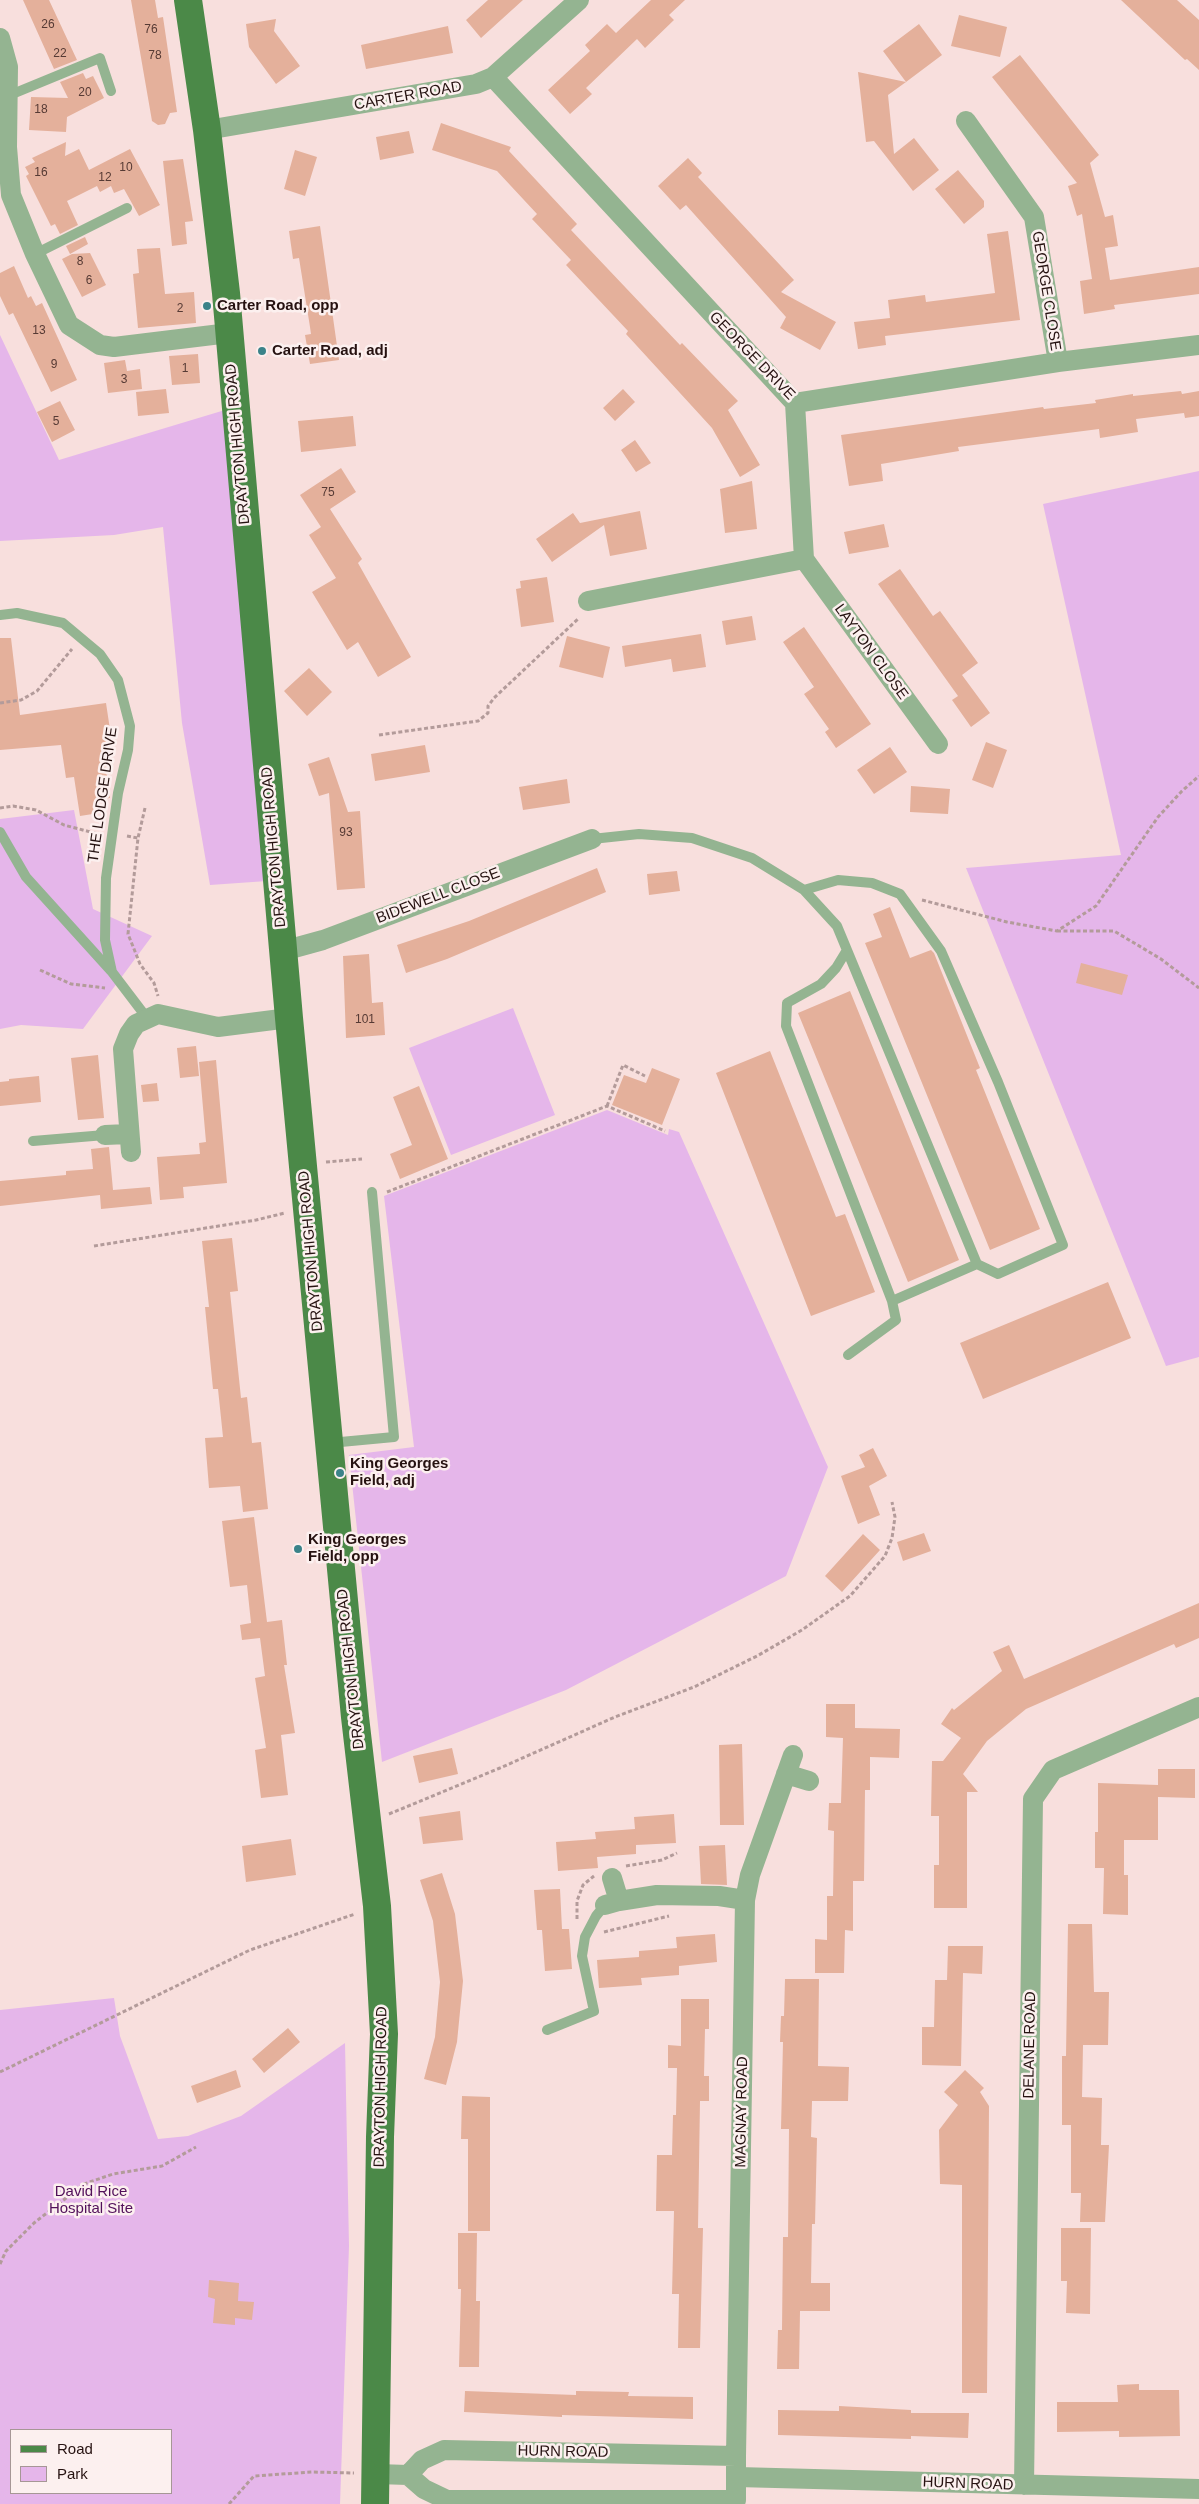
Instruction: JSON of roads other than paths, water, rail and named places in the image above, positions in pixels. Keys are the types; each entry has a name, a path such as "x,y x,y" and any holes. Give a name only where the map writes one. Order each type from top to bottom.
{"main road":[{"name":"DRAYTON HIGH ROAD","path":"188,0 208,130 229,333 289,1018 329,1443 377,1906 384,2034 380,2137 377,2474 374,2504"}],"street":[{"name":"CARTER ROAD","path":"208,130 476,84 493,77 579,0"},
{"path":"0,38 8,67 10,95 5,197 69,325 100,345 114,347 229,333"},
{"name":"GEORGE DRIVE","path":"493,77 795,403 1058,362 1199,345"},
{"name":"GEORGE CLOSE","path":"966,121 1034,217 1058,362"},
{"path":"588,601 804,559 795,403"},
{"name":"LAYTON CLOSE","path":"804,559 938,744"},
{"name":"BIDEWELL CLOSE","path":"283,951 323,940 592,839"},
{"path":"105,1135 130,1143 123,1049 129,1034 136,1024 152,1016 218,1027 289,1018"},
{"name":"DELANE ROAD","path":"1024,2485 1033,1799 1053,1770 1199,1706"},
{"name":"MAGNAY ROAD","path":"736,2456 745,1900 750,1876 793,1755"},
{"path":"786,1774 809,1781"},
{"path":"612,1878 612,1903 657,1895 719,1896 745,1900"},
{"name":"HURN ROAD","path":"408,2475 422,2460 444,2450 736,2456"},
{"path":"377,2474 408,2475 424,2489 447,2500 736,2502 736,2456"},
{"name":"HURN ROAD","path":"737,2477 1199,2489"}],"lane":[{"path":"10,95 100,58 112,91"},
{"path":"35,254 127,208"},
{"name":"THE LODGE DRIVE","path":"0,615 17,613 63,623 100,654 118,680 130,726 106,878 105,940 112,972 120,986 152,1016"},
{"path":"0,832 26,877 112,972"},
{"path":"592,839 639,834 692,838 752,858 804,890 837,926 977,1264 998,1274 1063,1244 998,1082 941,950 900,894 872,883 838,880 804,890"},
{"path":"847,950 836,968 821,984 787,1003 786,1026 892,1300 896,1320 848,1355"},
{"path":"33,1141 105,1135"},
{"path":"329,1443 394,1436 372,1194"},
{"path":"892,1300 977,1264"},
{"path":"547,2030 594,2011 582,1956 585,1937 596,1916 612,1903"}],"place":[{"name":"Carter Road, opp","path":"207,306"},
{"name":"Carter Road, adj","path":"262,351"},
{"name":"King Georges Field, adj","path":"340,1473"},
{"name":"King Georges Field, opp","path":"298,1549"}],"park label":[{"name":"David Rice Hospital Site","path":"91,2200"}]}
